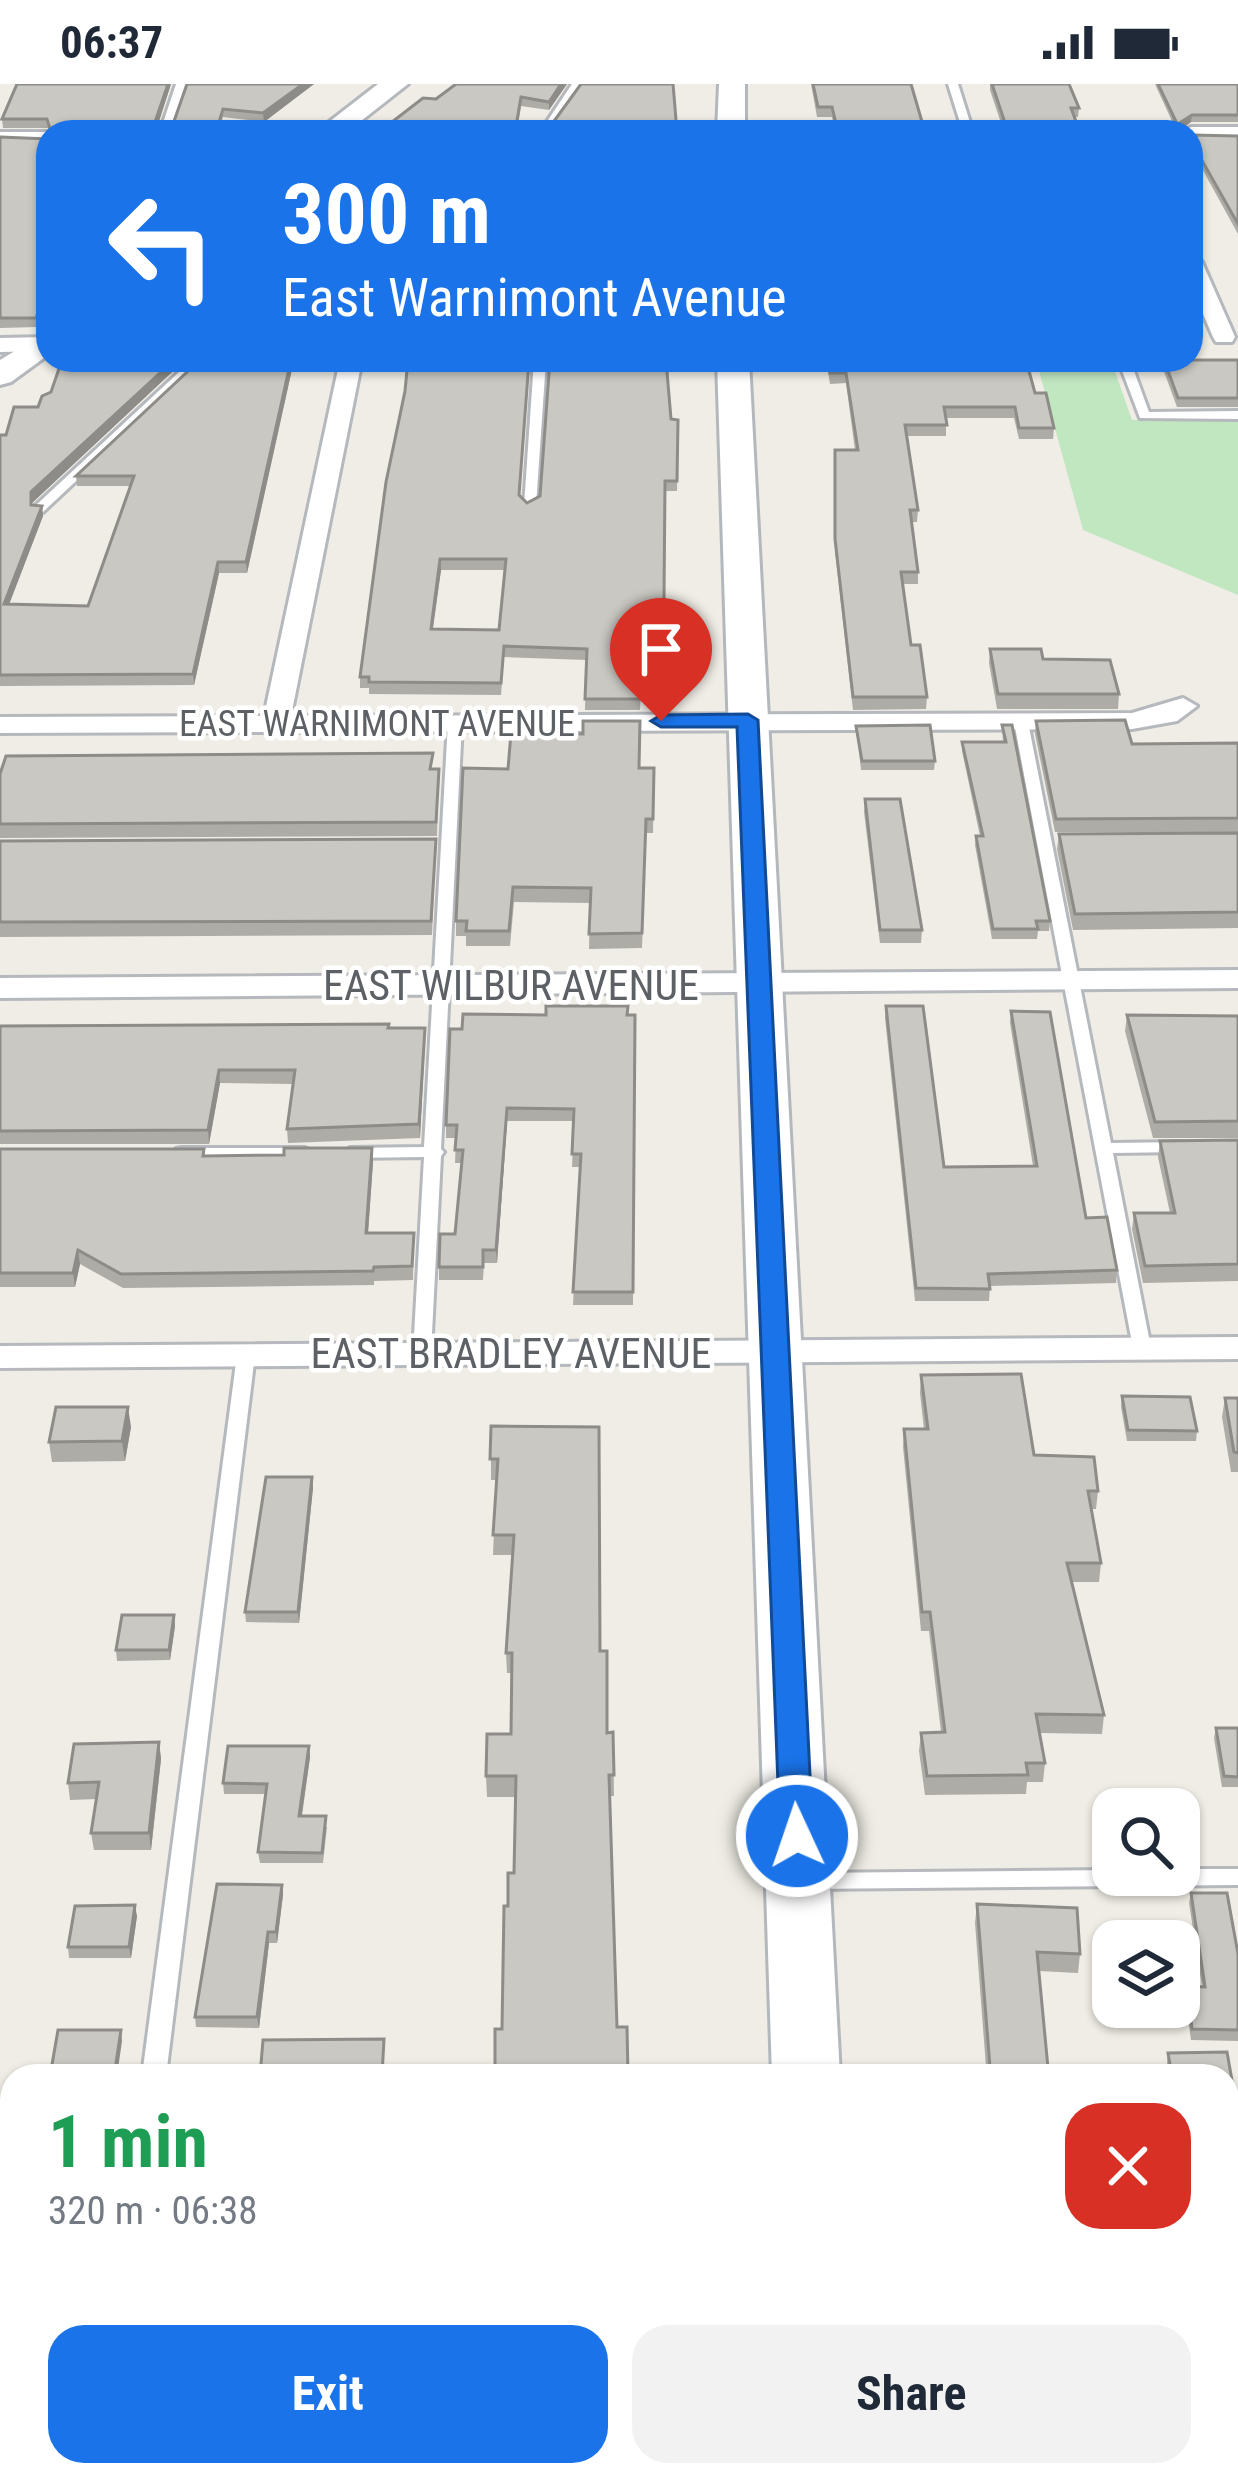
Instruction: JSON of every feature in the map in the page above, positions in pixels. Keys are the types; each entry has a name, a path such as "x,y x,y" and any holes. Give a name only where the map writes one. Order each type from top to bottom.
{"street":[{"path":"346,120 395,84"},
{"path":"731,120 732,84"},
{"path":"1203,134 1238,133"},
{"path":"0,138 36,138"},
{"path":"1203,284 1231,337"},
{"path":"0,345 36,343"},
{"path":"0,375 36,350"},
{"path":"276,723 349,372"},
{"path":"734,372 806,2064"},
{"name":"EAST WARNIMONT AVENUE","path":"0,725 1021,722 1152,719 1183,706"},
{"name":"EAST WILBUR AVENUE","path":"0,988 1238,979"},
{"name":"EAST BRADLEY AVENUE","path":"0,1357 1238,1348"}],"lane":[{"path":"169,120 181,84"},
{"path":"553,120 577,84"},
{"path":"953,84 964,120"},
{"path":"39,509 186,372"},
{"path":"530,506 539,372"},
{"path":"1128,372 1144,416 1238,415"},
{"path":"422,1353 445,986 455,722"},
{"path":"1021,722 1142,1348"},
{"path":"1043,841 1064,841"},
{"path":"428,844 452,844"},
{"path":"1102,1148 1193,1147"},
{"path":"160,1153 435,1152"},
{"path":"156,2064 246,1355"},
{"path":"799,1881 1238,1877"}],"green space":[{"path":"1039,372 1115,372 1132,420 1238,420 1238,595 1083,530"}],"building":[{"path":"17,84 168,84 156,120 2,119"},
{"path":"187,84 303,84 263,113 223,109 220,120 174,120"},
{"path":"456,84 561,84 549,102 521,97 517,120 395,120 423,98 436,99"},
{"path":"581,84 673,84 676,120 555,120"},
{"path":"813,84 911,84 922,120 835,120 832,107 818,107"},
{"path":"992,84 1069,84 1079,108 1071,108 1076,120 1004,120"},
{"path":"1158,84 1238,84 1238,115 1192,115 1175,120"},
{"path":"1203,135 1238,136 1238,224 1203,162"},
{"path":"0,137 36,138 36,318 0,318"},
{"path":"1203,360 1238,360 1238,398 1178,398 1168,372 1203,372"},
{"path":"58,372 161,372 31,492 31,505 42,506 4,604 88,606 134,476 76,476 187,372 288,372 246,562 218,562 193,674 0,675 0,435 6,435 14,407 38,407 42,396 51,392"},
{"path":"407,372 528,372 519,495 527,503 540,496 549,372 667,372 671,419 678,420 677,481 665,481 658,681 641,681 640,699 585,699 587,649 504,646 501,683 369,682 369,677 360,677 386,482","holes":["440,559 506,559 499,630 431,629"]},
{"path":"1029,372 1035,393 1046,393 1054,428 1019,428 1015,407 944,407 947,425 905,425 918,510 910,510 918,572 901,572 911,645 920,645 927,697 853,697 835,539 835,450 858,450 846,373 830,373"},
{"path":"990,649 1041,649 1043,659 1110,660 1119,694 998,694"},
{"path":"1125,720 1132,744 1238,743 1238,818 1056,819 1036,721"},
{"path":"583,721 640,721 639,768 654,768 653,819 646,819 642,933 589,934 591,888 513,887 509,931 466,931 467,921 456,921 463,768 508,769 511,733 583,734"},
{"path":"930,725 935,761 862,761 856,726"},
{"path":"1002,725 1012,725 1050,921 1036,921 1038,929 993,929 976,836 983,836 962,742 1006,742"},
{"path":"433,753 430,769 439,769 436,822 0,824 0,774 6,756"},
{"path":"865,799 900,799 922,930 880,930"},
{"path":"1238,833 1238,912 1075,914 1059,834"},
{"path":"436,839 431,921 0,922 0,841"},
{"path":"546,1006 628,1006 627,1015 635,1015 633,1292 573,1292 581,1154 572,1154 574,1109 507,1108 496,1250 483,1250 483,1267 439,1267 440,1234 455,1234 463,1150 455,1150 457,1125 446,1125 450,1029 462,1029 463,1014 546,1015"},
{"path":"886,1006 923,1006 944,1167 1037,1166 1011,1011 1050,1012 1086,1218 1107,1217 1117,1270 988,1274 990,1289 916,1288"},
{"path":"1127,1015 1238,1016 1238,1121 1155,1122"},
{"path":"389,1024 388,1028 425,1028 419,1124 287,1129 295,1070 219,1070 208,1130 0,1131 0,1026"},
{"path":"1238,1140 1238,1264 1145,1266 1134,1213 1175,1213 1160,1141"},
{"path":"284,1148 372,1148 366,1233 414,1233 412,1266 374,1267 373,1271 121,1274 78,1250 73,1273 0,1273 0,1149 204,1149 203,1156 284,1155"},
{"path":"1021,1374 1034,1455 1094,1457 1098,1491 1088,1491 1101,1563 1067,1563 1104,1715 1036,1714 1045,1763 1026,1763 1028,1775 927,1776 921,1733 945,1732 930,1612 922,1612 904,1429 928,1429 921,1375"},
{"path":"1122,1396 1190,1397 1197,1431 1128,1430"},
{"path":"1225,1398 1238,1398 1238,1453 1234,1452"},
{"path":"56,1407 128,1407 122,1441 49,1442"},
{"path":"491,1426 599,1427 600,1651 607,1651 607,1733 613,1732 614,1775 609,1775 617,2027 627,2027 628,2064 495,2064 495,2029 502,2029 504,1906 508,1906 508,1873 514,1873 516,1776 486,1776 487,1734 511,1734 512,1653 506,1653 514,1535 493,1535 498,1459 490,1459"},
{"path":"266,1477 312,1477 298,1612 245,1612"},
{"path":"122,1615 174,1615 169,1650 116,1650"},
{"path":"1216,1728 1238,1728 1238,1777 1224,1776"},
{"path":"159,1742 149,1833 91,1833 99,1782 68,1783 74,1744"},
{"path":"228,1746 309,1746 299,1816 326,1816 322,1853 258,1852 267,1784 223,1783"},
{"path":"217,1884 282,1885 276,1932 268,1932 257,2017 195,2017"},
{"path":"1227,1893 1238,1954 1238,2030 1192,2029 1200,2028 1200,1987 1205,1987 1200,1920 1195,1920 1191,1896"},
{"path":"977,1904 1077,1908 1080,1954 1037,1952 1048,2064 990,2064"},
{"path":"135,1905 129,1947 68,1947 75,1906"},
{"path":"58,2030 121,2030 116,2064 52,2064"},
{"path":"384,2039 383,2064 261,2064 263,2040"},
{"path":"1227,2052 1229,2064 1170,2064 1168,2053"}],"route":[{"path":"661,721 748,720 797,1836"}]}
